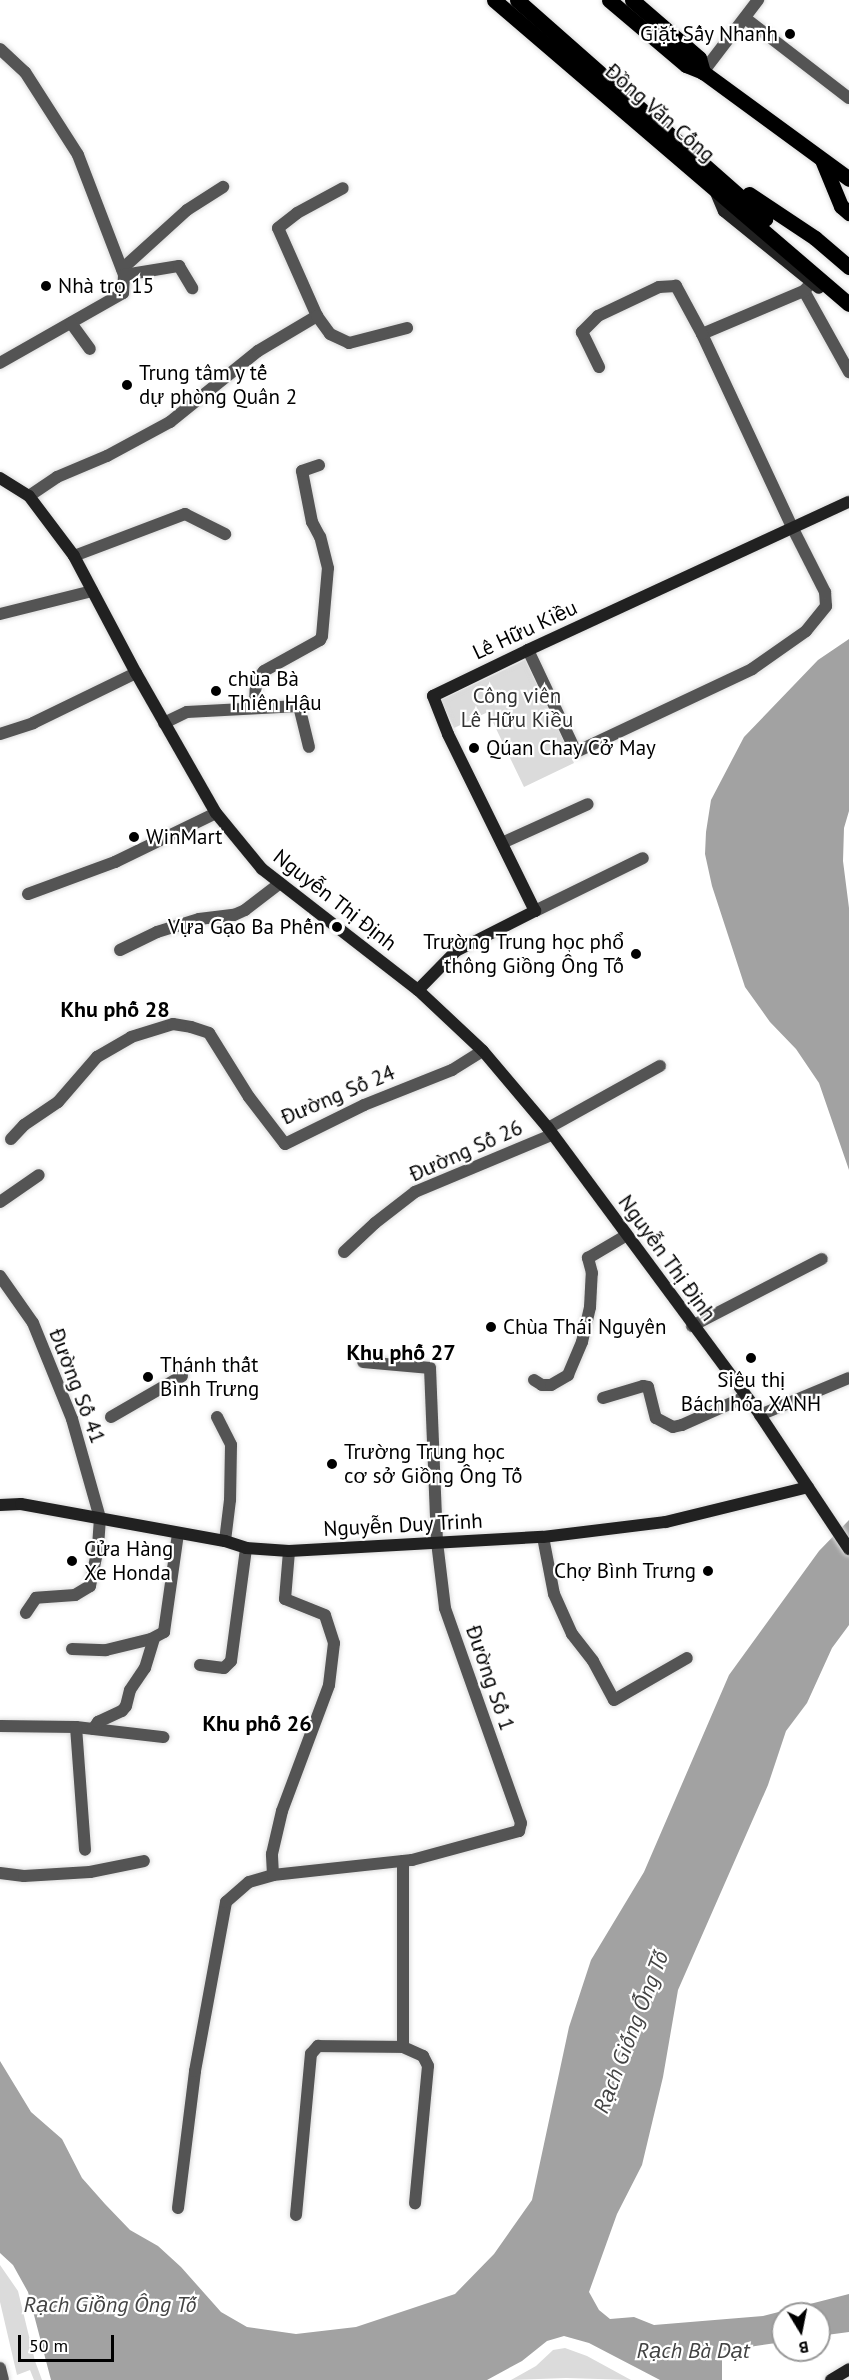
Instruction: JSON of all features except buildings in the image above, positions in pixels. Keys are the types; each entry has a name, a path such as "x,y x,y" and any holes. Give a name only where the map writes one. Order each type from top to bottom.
{"main road":[{"name":"Đồng Văn Cống","path":"494,0 799,257"},
{"name":"Đồng Văn Cống","path":"518,0 709,167 799,257"},
{"path":"609,0 686,65 703,72 849,179"},
{"path":"632,0 699,58 703,72"},
{"path":"821,159 845,210"},
{"path":"709,167 724,211 808,286 849,314"},
{"path":"709,167 815,238 849,267"},
{"path":"799,257 849,292"},
{"path":"799,257 849,304"},
{"name":"Nguyễn Thị Định","path":"0,478 29,496 74,556 136,673 216,813 262,869 418,990 483,1051 550,1131 627,1234 692,1326 760,1415 849,1549"},
{"name":"Lê Hữu Kiều","path":"535,911 448,734 433,696 849,502"},
{"path":"418,990 456,951 535,911"},
{"name":"Nguyễn Duy Trinh","path":"0,1505 21,1504 225,1541 246,1548 289,1551 543,1537 666,1522 808,1487"},
{"path":"834,2378 849,2368"}],"street":[{"path":"703,72 758,0"},
{"path":"745,18 849,98"},
{"path":"0,49 25,72 78,155 123,272 123,294 0,363"},
{"path":"123,272 187,210 223,187"},
{"path":"343,188 297,213 278,228 317,316 330,334 349,343 407,328"},
{"path":"123,272 179,266 192,288"},
{"path":"528,650 576,752 752,669 792,643 818,619 826,606 825,592 792,528 702,334 676,286 659,287 598,316 582,332 599,367"},
{"path":"702,334 808,286 849,372"},
{"path":"29,496 57,477 107,456 170,422 258,351 317,316"},
{"path":"71,323 90,350"},
{"path":"255,707 256,681 264,671 320,640 322,636 328,568 320,537 312,522 302,471 319,465"},
{"path":"74,556 185,514 225,534"},
{"path":"0,614 92,591"},
{"path":"0,734 33,723 136,673"},
{"path":"164,723 187,712 299,705 309,747"},
{"path":"502,843 588,804"},
{"path":"28,894 115,862 216,813"},
{"path":"535,911 643,858"},
{"path":"120,950 157,932 199,919 245,910 280,883"},
{"name":"Đường Số 24","path":"11,1138 24,1125 58,1102 97,1057 131,1036 173,1024 209,1033 249,1097 285,1144 364,1105 452,1070 483,1051"},
{"name":"Đường Số 26","path":"344,1252 375,1223 415,1192 550,1131 660,1066"},
{"path":"0,1202 39,1175"},
{"path":"534,1380 551,1385 568,1375 582,1342 590,1307 592,1273 588,1258 627,1234"},
{"path":"692,1326 822,1259"},
{"name":"Đường Số 41","path":"0,1276 33,1323 72,1419 100,1518 98,1548 90,1586 75,1595 36,1598 26,1613"},
{"name":"Đường Số 1","path":"363,1362 430,1368 436,1542 445,1608 521,1823 519,1831 403,1861"},
{"path":"111,1417 182,1376"},
{"path":"760,1415 849,1378"},
{"path":"603,1398 643,1386 648,1387 656,1418 673,1426 682,1425 745,1397"},
{"path":"217,1417 231,1445 230,1500 225,1541"},
{"path":"72,1649 106,1650 154,1638 164,1632 167,1624 178,1534"},
{"path":"543,1537 554,1594 572,1634 593,1660 614,1700 687,1658"},
{"path":"200,1665 224,1668 231,1661 246,1548"},
{"path":"273,1875 272,1854 282,1811 329,1686 334,1643 326,1615 285,1599 289,1551"},
{"path":"93,1729 98,1722 122,1711 126,1706 130,1690 145,1668 154,1638"},
{"path":"0,1726 75,1727 163,1737"},
{"path":"75,1727 85,1850"},
{"path":"0,1873 24,1876 90,1872 144,1861"},
{"path":"178,2208 195,2071 226,1902 249,1882 273,1875 403,1861 404,2048"},
{"path":"296,2215 310,2054 318,2046 404,2048 423,2056 428,2066 415,2203"},
{"path":"0,2368 3,2380"}],"green space":[{"name":"Công viên Lê Hữu Kiều","path":"525,660 574,763 524,787 488,712 454,728 441,700"},
{"path":"0,2265 18,2291 35,2361 42,2380 34,2380 30,2370 17,2375 0,2302"},
{"path":"565,2348 587,2356 631,2380 566,2378 511,2380 536,2366 553,2350"}],"water":[{"path":"849,639 849,811 844,828 843,861 849,908 849,1170 819,1083 796,1049 770,1022 745,987 712,886 705,854 711,800 744,737 818,660"},
{"name":"Rạch Giồng Ông Tố","path":"849,1520 849,1625 832,1648 807,1703 786,1731 768,1785 678,1990 663,2077 642,2165 617,2214 589,2292 599,2310 610,2319 634,2317 654,2325 771,2314 771,2344 722,2351 722,2380 660,2380 589,2343 564,2336 547,2341 522,2361 487,2380 51,2380 28,2292 13,2265 0,2253 0,2061 31,2112 62,2139 82,2178 105,2204 130,2230 158,2246 181,2267 221,2312 247,2327 296,2334 356,2327 455,2294 494,2254 532,2200 569,2027 591,1960 644,1872 729,1675 819,1551"},
{"name":"Rạch Giồng Ông Tố","path":"849,2294 849,2332 831,2334 831,2302 818,2302"}],"place":[{"name":"Giặt Sấy Nhanh","path":"790,34"},
{"name":"Nhà trọ 15","path":"46,286"},
{"name":"Trung tâm y tế dự phòng Quân 2","path":"127,385"},
{"name":"chùa Bà Thiên Hậu","path":"216,691"},
{"name":"Qúan Chay Cở May","path":"474,748"},
{"name":"WinMart","path":"134,837"},
{"name":"Vựa Gạo Ba Phến","path":"337,927"},
{"name":"Trường Trung học phổ thông Giồng Ông Tố","path":"636,954"},
{"name":"Chùa Thái Nguyên","path":"491,1327"},
{"name":"Siêu thị Bách hóa XANH","path":"751,1358"},
{"name":"Thánh thất Bình Trưng","path":"148,1377"},
{"name":"Trường Trung học cơ sở Giồng Ông Tố","path":"332,1464"},
{"name":"Cửa Hàng Xe Honda","path":"72,1561"},
{"name":"Chợ Bình Trưng","path":"708,1571"}],"district":[{"name":"Khu phố 28","path":"115,1010"},
{"name":"Khu phố 27","path":"401,1353"},
{"name":"Khu phố 26","path":"257,1724"}],"water label":[{"name":"Rạch Giống Ống Tố","path":"631,2032"},
{"name":"Rạch Bà Dạt","path":"693,2351"}]}
